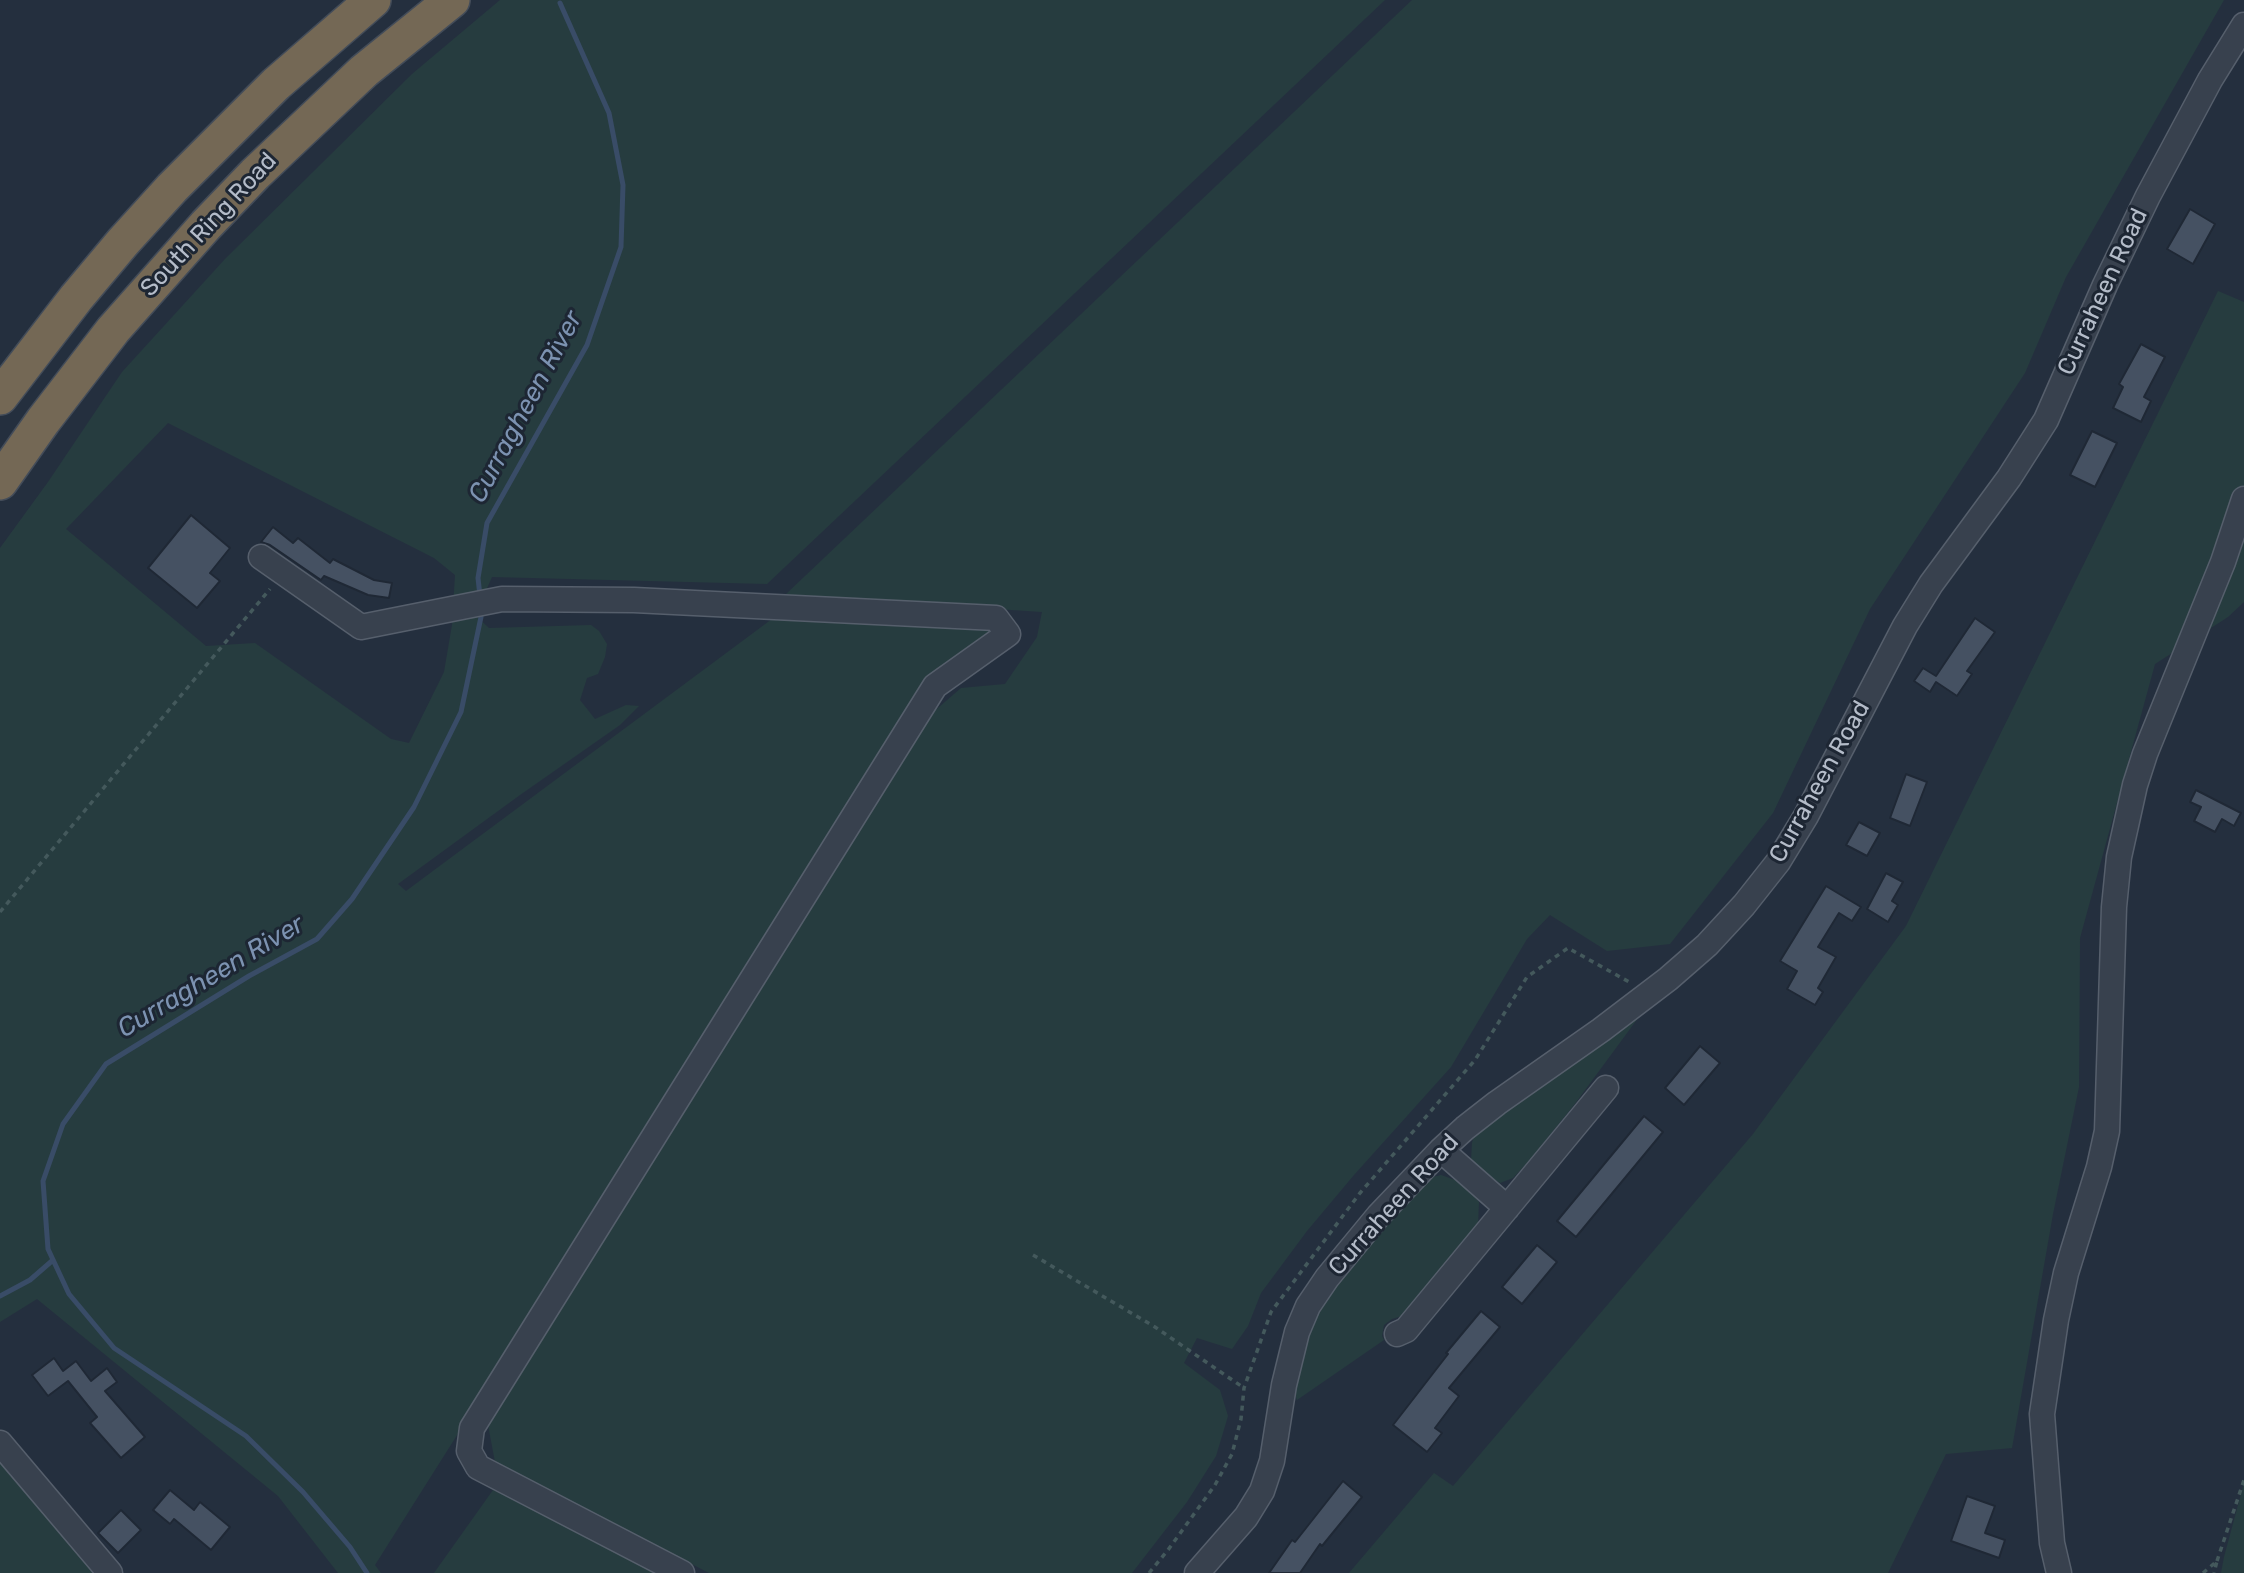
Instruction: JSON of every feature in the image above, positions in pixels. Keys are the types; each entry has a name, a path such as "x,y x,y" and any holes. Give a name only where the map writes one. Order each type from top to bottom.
{"highway":[{"name":"South Ring Road","path":"0,397 76,298 164,197 276,84 373,0"},
{"name":"South Ring Road","path":"0,482 113,330 206,225 255,174 364,71 452,0"}],"street":[{"name":"Curraheen Road","path":"1198,1573 1246,1517 1262,1491 1272,1461 1284,1385 1297,1332 1308,1306 1327,1278 1379,1215 1441,1150 1497,1103 1601,1030 1707,946 1778,862 1806,816 1905,626 1931,584 2009,478 2046,420 2105,285 2148,196 2210,80 2244,25"},
{"path":"2059,1573 2052,1543 2042,1413 2066,1273 2099,1167 2107,1131 2114,907 2119,857 2135,785 2145,754 2223,562 2244,499"},
{"path":"261,557 361,627 502,599 634,600 996,618 1008,634 935,686 472,1427 469,1451 478,1467 682,1573"},
{"path":"1397,1334 1406,1330 1606,1088"},
{"path":"1441,1150 1507,1208"},
{"path":"0,1443 110,1573"}],"path":[{"path":"0,912 284,573"},
{"path":"1033,1255 1155,1327 1244,1388"},
{"path":"2214,1573 2244,1480"},
{"path":"2203,1573 2217,1561"}],"green space":[{"path":"500,0 1385,0 767,584 492,577 475,615 489,628 591,625 599,631 607,644 598,674 587,678 580,700 595,719 626,705 639,706 620,725 398,884 406,891 776,616 990,629 989,640 934,680 375,1565 381,1573 338,1573 278,1496 37,1299 0,1322 0,548 122,372 225,259 412,74","holes":["168,423 434,558 455,575 452,625 444,672 409,743 391,739 255,643 206,646 66,529"]},
{"path":"1412,0 2224,0 2066,277 2025,373 1870,609 1773,813 1670,944 1607,951 1550,915 1527,939 1451,1067 1307,1231 1261,1293 1248,1326 1232,1349 1197,1338 1184,1363 1220,1390 1228,1416 1216,1456 1187,1502 1132,1573 709,1573 495,1462 488,1425 931,714 961,688 1005,684 1037,637 1042,612 785,595"},
{"path":"2218,291 2244,302 2244,602 2228,617 2155,664 2080,938 2079,1087 2053,1214 2012,1448 1946,1454 1888,1573 1349,1573 1434,1473 1453,1486 1753,1134 1906,926"},
{"path":"1644,1010 1574,1105 1513,1178 1500,1183 1482,1172 1471,1161 1475,1131"},
{"path":"1441,1175 1461,1182 1479,1202 1478,1225 1405,1315 1384,1325 1384,1340 1297,1400 1292,1386 1306,1332 1325,1295 1425,1179"},
{"path":"0,1460 96,1573 0,1573"},
{"path":"2244,1483 2244,1573 2221,1573 2224,1557"},
{"path":"493,1490 659,1573 434,1573"}],"building":[{"path":"2190,209 2215,224 2193,264 2167,249"},
{"path":"2141,344 2165,357 2144,397 2151,401 2141,422 2113,408 2123,387 2119,384"},
{"path":"2092,431 2117,443 2095,487 2070,475"},
{"path":"191,515 230,548 210,573 220,581 197,608 148,568"},
{"path":"273,527 293,543 298,538 330,563 333,559 374,580 392,583 389,598 368,595 324,576 321,580 270,545 261,542"},
{"path":"1975,618 1995,632 1967,671 1972,674 1957,696 1936,682 1930,692 1914,681 1923,668 1936,676"},
{"path":"1906,774 1927,782 1910,826 1890,818"},
{"path":"2196,790 2241,813 2234,826 2222,819 2215,832 2194,821 2201,807 2190,802"},
{"path":"1859,822 1880,833 1867,856 1846,845"},
{"path":"1886,873 1903,882 1892,901 1898,905 1888,922 1867,909"},
{"path":"1826,886 1861,907 1852,921 1839,913 1818,947 1836,957 1818,988 1823,992 1815,1005 1787,989 1797,971 1780,961"},
{"path":"1700,1046 1720,1063 1684,1105 1665,1088"},
{"path":"1644,1116 1663,1132 1576,1237 1557,1221"},
{"path":"1537,1245 1557,1262 1522,1304 1502,1287"},
{"path":"1481,1311 1500,1327 1449,1388 1459,1396 1435,1428 1442,1433 1427,1452 1393,1425"},
{"path":"54,1358 63,1371 76,1361 91,1381 107,1368 117,1382 105,1391 145,1437 121,1458 90,1423 97,1417 68,1381 48,1396 32,1375"},
{"path":"1343,1481 1362,1497 1322,1546 1320,1544 1300,1573 1269,1573 1292,1540 1295,1542"},
{"path":"170,1490 194,1510 200,1502 230,1527 211,1550 174,1519 170,1524 153,1510"},
{"path":"1967,1496 1995,1506 1985,1533 2005,1540 1999,1558 1951,1541"},
{"path":"121,1510 141,1530 118,1553 98,1533"}],"waterway":[{"name":"Curragheen River","path":"480,596 478,578 487,523 587,345 621,247 623,185 609,113 560,3"},
{"name":"Curragheen River","path":"367,1573 350,1547 303,1492 246,1436 114,1348 69,1294 48,1249 43,1181 63,1124 106,1064 249,976 317,939 352,899 414,807 461,712 481,609"},
{"path":"0,1296 30,1280 53,1260"}]}
